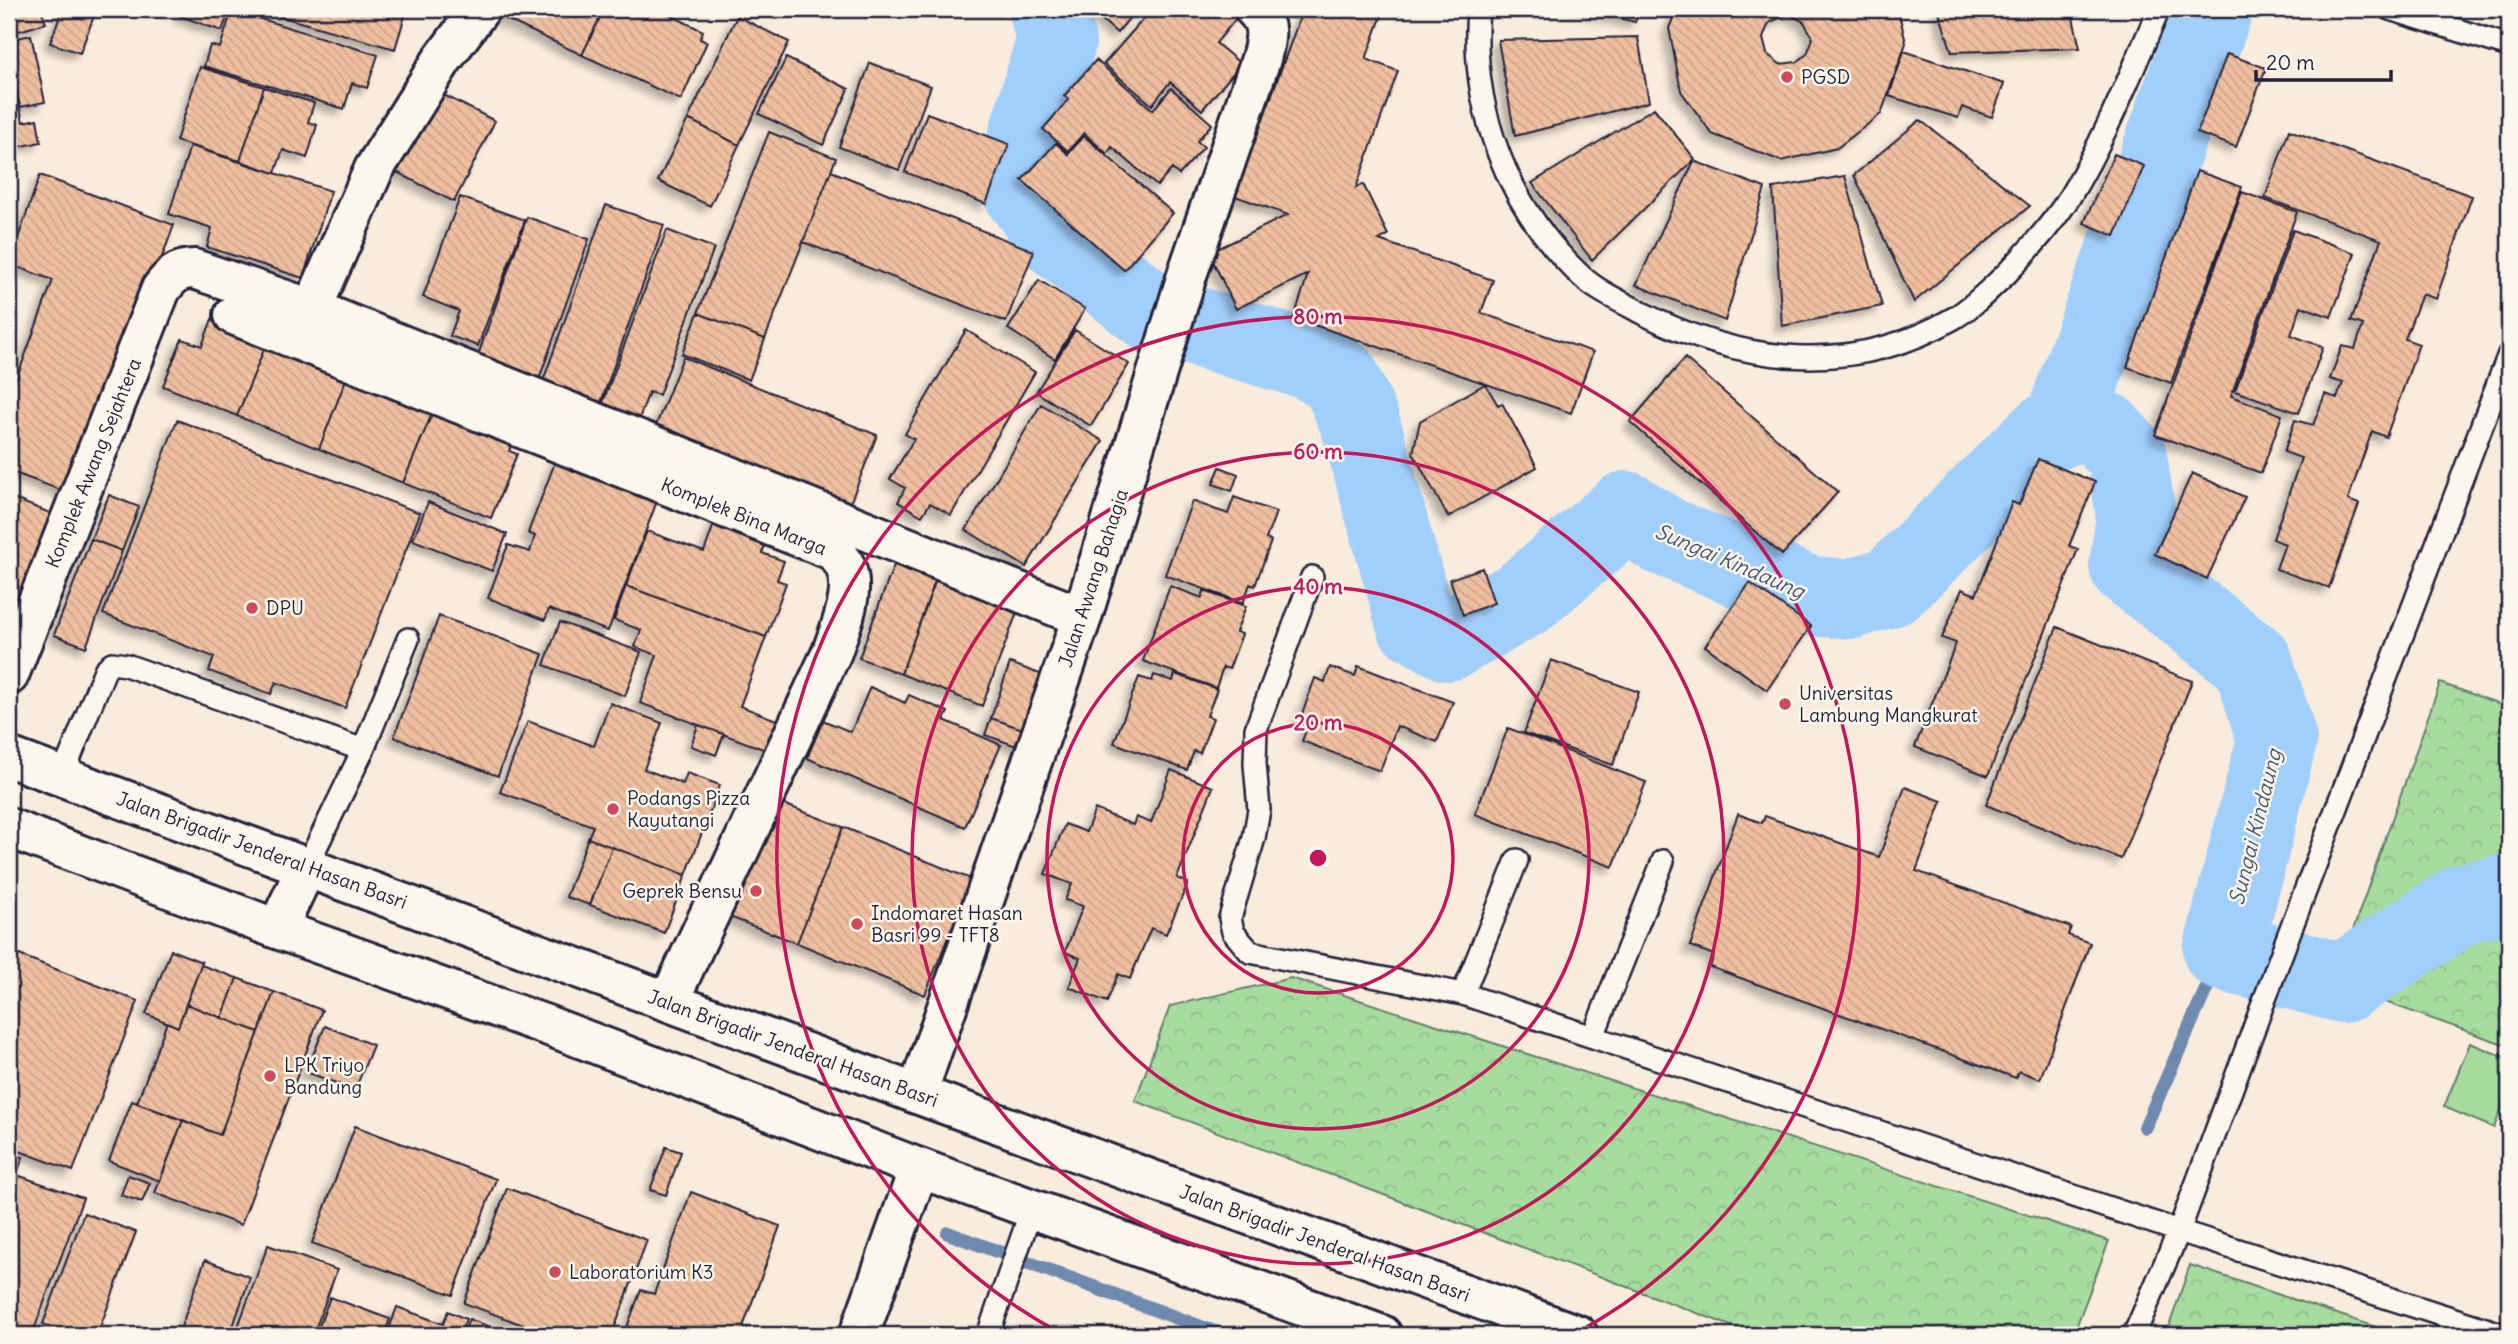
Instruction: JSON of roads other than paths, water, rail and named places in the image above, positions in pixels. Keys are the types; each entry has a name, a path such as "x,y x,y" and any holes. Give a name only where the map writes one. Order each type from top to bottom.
{"main road":[{"path":"480,9 442,60 374,169 312,309 1082,617"},
{"name":"Jalan Awang Bahagia","path":"917,1094 1082,617 1161,356 1261,59 1267,33 1266,26 1254,9"},
{"name":"Komplek Awang Sejahtera","path":"9,675 161,289 173,273 194,269 312,309"},
{"name":"Komplek Bina Marga","path":"234,315 832,550 841,557 849,580 848,603 832,652 669,1001"},
{"name":"Jalan Brigadir Jenderal Hasan Basri","path":"9,757 917,1094 1578,1335"},
{"path":"9,828 277,929 549,1026 919,1168 1382,1335"},
{"path":"277,929 307,866"},
{"path":"859,1335 919,1168"}],"lane":[{"path":"1478,9 1478,69 1483,106 1495,151 1527,211 1561,256 1583,278 1611,296 1689,334 1733,348 1776,356 1824,358 1879,349 1913,339 1955,317 1983,297 2028,251 2067,201 2100,143 2159,9"},
{"path":"2390,9 2509,46"},
{"path":"2134,1335 2179,1231 2509,354"},
{"path":"1312,577 1256,730 1255,764 1259,810 1254,838 1230,919 1233,932 1241,944 1257,955 1463,994 2179,1231 2504,1335"},
{"path":"307,866 363,750 408,639"},
{"path":"62,777 105,670 112,663 127,665 363,750"},
{"path":"1463,994 1517,860"},
{"path":"1594,1036 1663,861"},
{"path":"988,1335 1032,1208"}],"waterway":[{"name":"Sungai Kindaung","path":"1049,9 1056,42 1020,165 1017,180 1024,194 1059,239 1154,314 1312,361 1340,378 1360,423 1416,623 1448,641 1524,598 1626,511 1664,536 1809,596 1851,599 1892,586 2046,434 2078,420 2104,431 2127,456 2136,516 2129,566 2253,662 2277,740 2223,951 2343,983 2464,903 2509,893"},
{"path":"2063,426 2213,9"},
{"path":"2145,1127 2223,951"},
{"path":"948,1233 1223,1335"}],"place":[{"name":"PGSD","path":"1787,77"},
{"name":"DPU","path":"252,608"},
{"name":"Universitas Lambung Mangkurat","path":"1785,704"},
{"name":"Podangs Pizza Kayutangi","path":"613,809"},
{"name":"Geprek Bensu","path":"756,891"},
{"name":"Indomaret Hasan Basri 99 - TFT8","path":"857,924"},
{"name":"LPK Triyo Bandung","path":"270,1076"},
{"name":"Laboratorium K3","path":"555,1272"}]}
